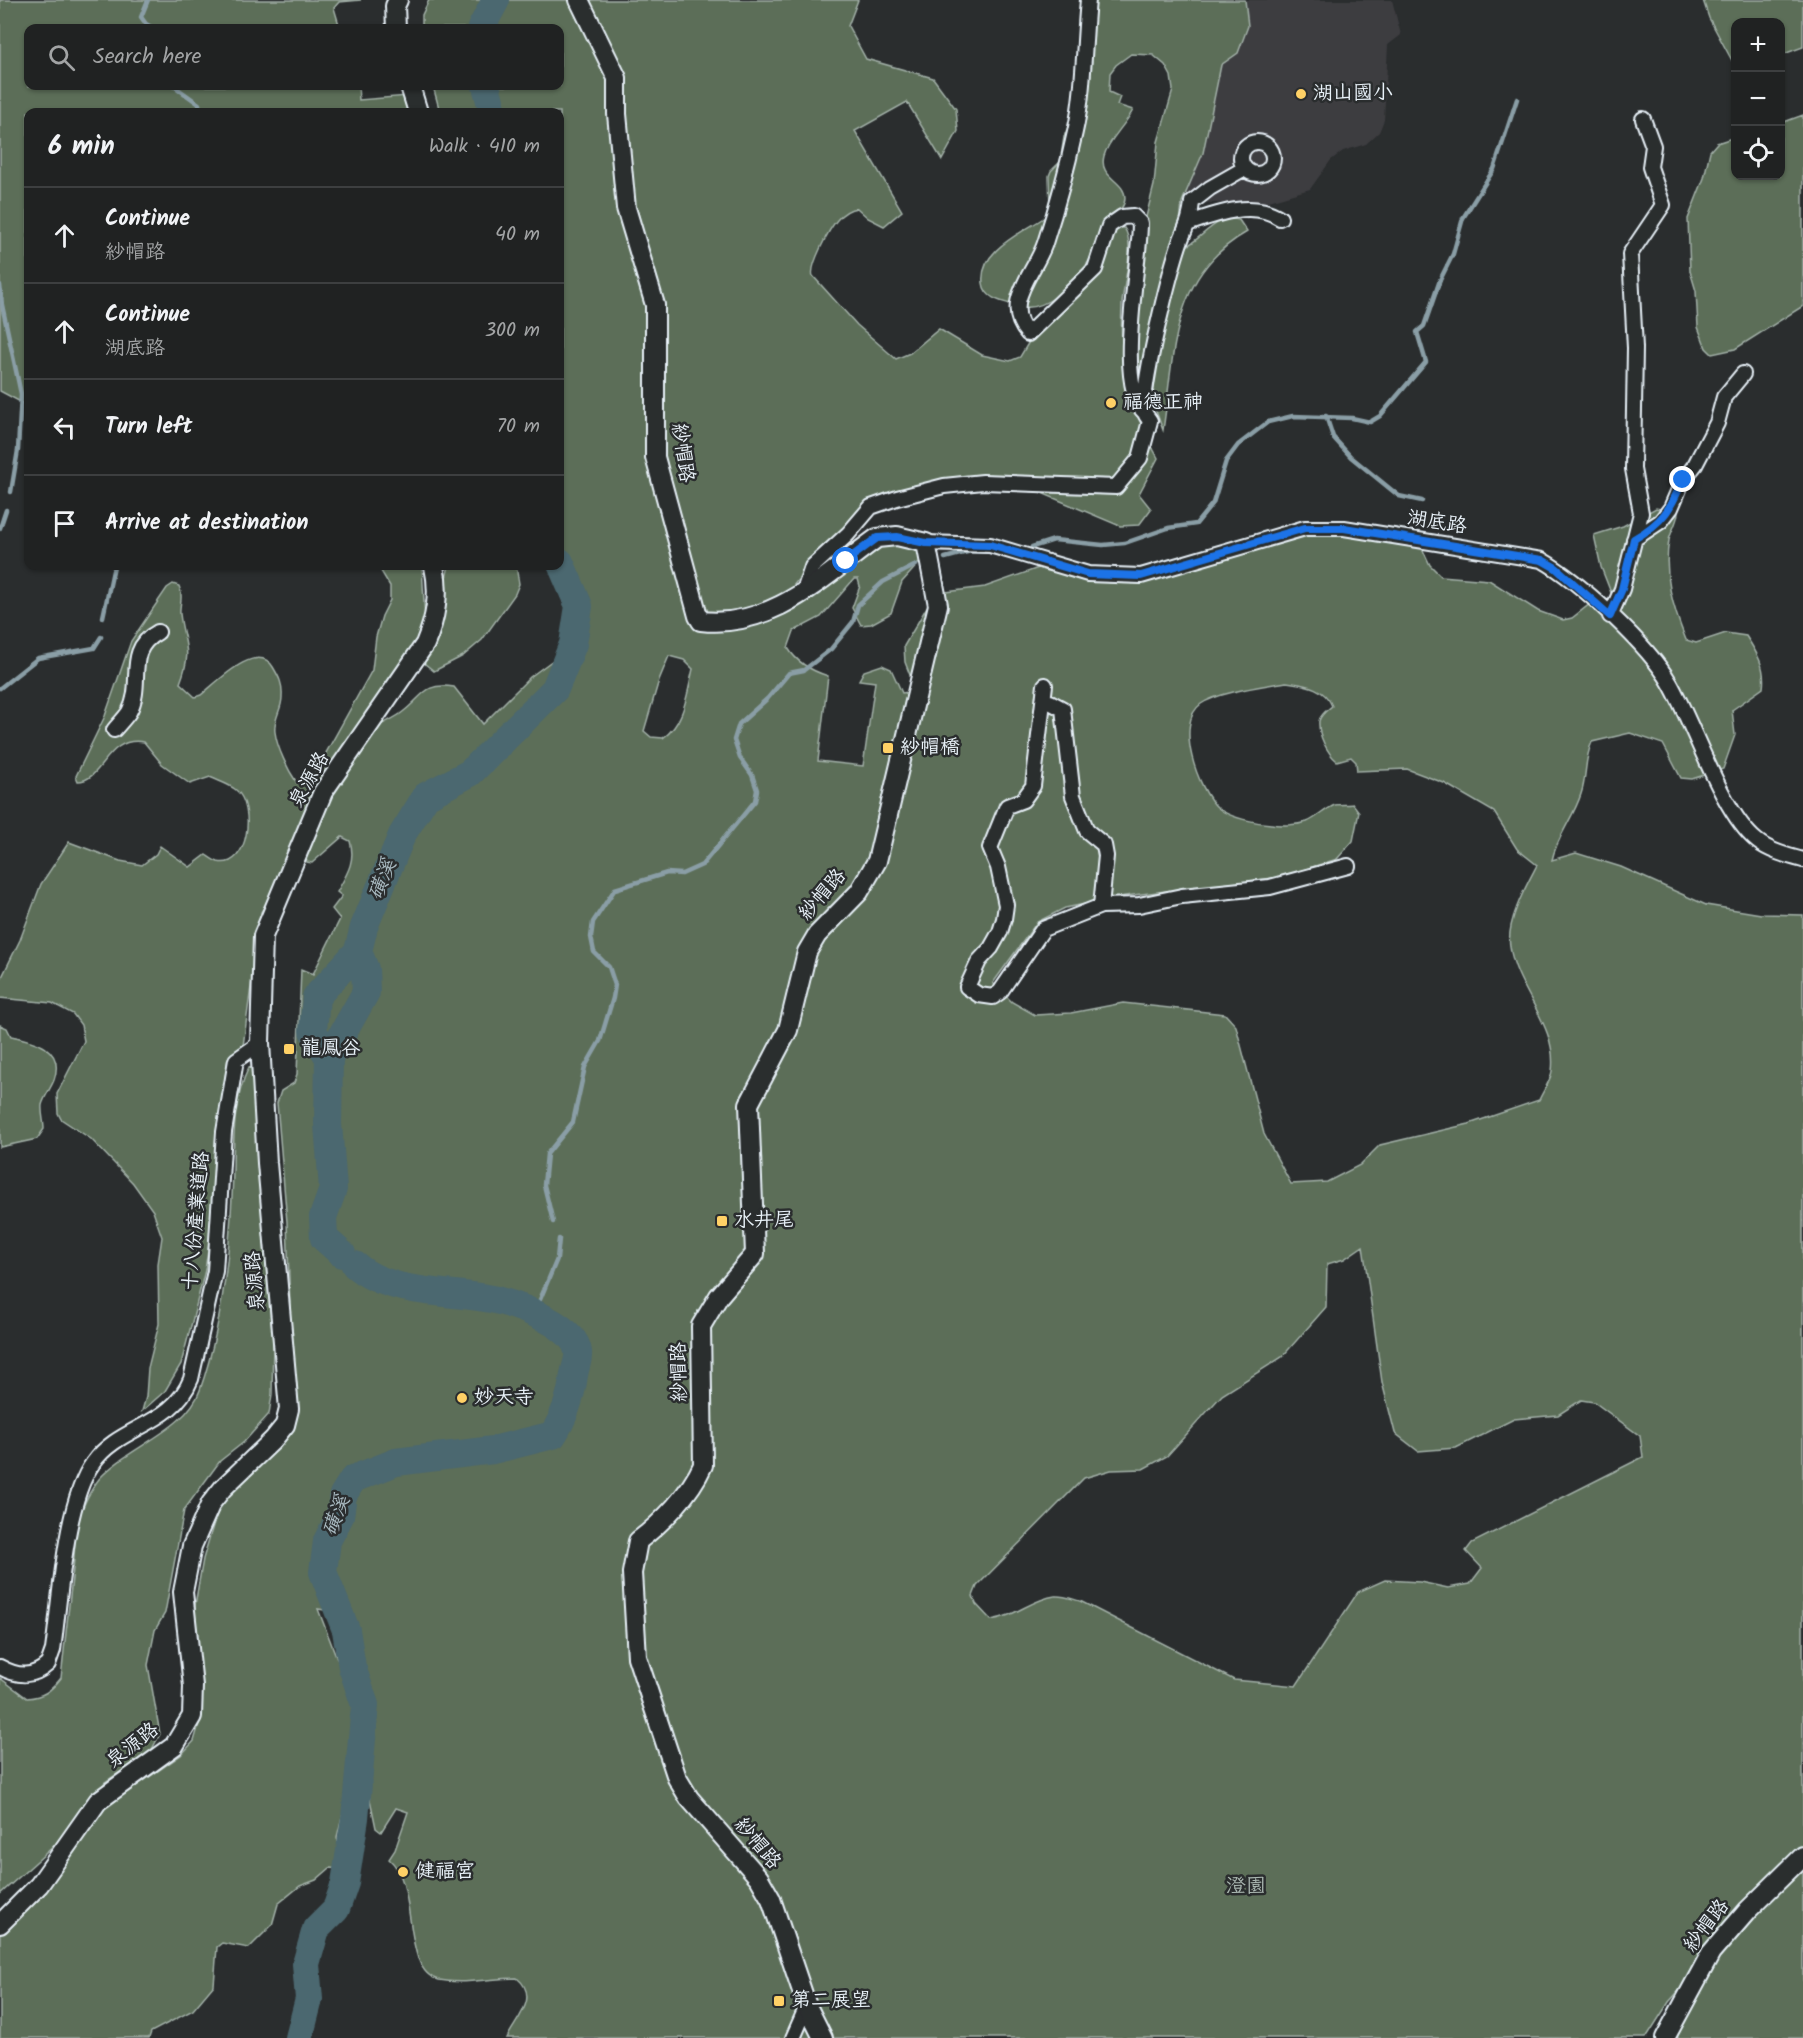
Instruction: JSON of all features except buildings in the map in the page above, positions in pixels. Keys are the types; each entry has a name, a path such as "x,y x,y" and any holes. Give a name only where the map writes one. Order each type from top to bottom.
{"street":[{"path":"396,24 395,6 398,0"},
{"name":"紗帽路","path":"579,0 617,78 617,114 626,208 655,305 655,458 698,616 701,621 719,623 772,612 877,538 897,537 926,543 938,605 877,861 859,892 817,935 807,952 788,1030 749,1104 755,1254 719,1296 701,1326 703,1465 696,1480 652,1530 638,1541 632,1573 638,1657 677,1778 689,1798 759,1878 771,1899 807,2006 823,2038"},
{"path":"804,591 812,567 848,534 871,507 944,486 983,482 1116,487 1140,458 1150,421 1136,405 1128,349 1140,247 1140,223 1133,216 1122,217 1109,226 1095,269 1028,334 1022,327 1017,301 1020,288 1040,260 1076,131 1088,0"},
{"path":"411,90 417,108"},
{"path":"1610,616 1622,589 1641,513 1633,469 1635,348 1630,254 1663,205 1650,168 1653,146 1643,120"},
{"path":"1145,413 1148,373 1164,298 1182,237 1190,223 1192,202 1210,188 1245,168"},
{"path":"1190,223 1225,211 1269,210 1280,218"},
{"path":"1634,539 1661,521 1671,508 1683,480 1695,465 1717,423 1724,397 1743,374"},
{"name":"湖底路","path":"926,543 990,545 1088,574 1141,576 1305,528 1344,528 1542,560 1556,568 1610,616 1639,645 1669,681 1739,825 1758,843 1803,860"},
{"name":"泉源路","path":"0,1924 39,1885 98,1802 174,1746 192,1716 193,1686 183,1592 192,1546 212,1503 223,1488 285,1425 289,1409 267,1163 260,1043 263,936 323,792 425,644 434,623 437,597 434,570"},
{"path":"114,730 130,711 139,649 146,639 158,632"},
{"path":"1045,685 1033,786 1023,800 1007,807 990,848 998,867 1006,905 1000,932 991,948 979,961 968,987 979,994 993,997 1000,992 1033,947 1043,929 1101,906 1138,905 1182,896 1270,887 1348,866"},
{"path":"1044,704 1050,702 1063,709 1073,796 1087,831 1104,845 1106,855 1101,906"},
{"name":"十八份產業道路","path":"0,1667 14,1674 29,1675 48,1664 53,1650 74,1508 92,1463 112,1445 165,1415 186,1393 189,1386 215,1270 224,1132 236,1060 260,1043"},
{"name":"紗帽路","path":"1665,2038 1711,1953 1748,1910 1803,1856"},
{"path":"793,2038 807,2006"}],"shaded area":[{"name":"湖山國小","path":"1245,0 1392,0 1401,35 1388,45 1384,120 1379,132 1366,144 1343,151 1331,160 1310,189 1259,204 1182,202 1203,153 1221,65 1238,53 1248,26"}],"green space":[{"path":"0,0 361,0 339,2 334,8 339,24 24,24 24,90 358,90 359,100 408,96 410,108 24,108 24,404 0,391"},
{"name":"澄園","path":"429,0 858,0 848,26 866,59 933,78 956,109 958,131 942,160 907,102 855,131 902,211 884,226 868,218 857,208 846,212 829,231 814,265 813,276 857,325 896,359 910,353 939,329 982,355 1010,361 1020,357 1033,335 1085,285 1116,228 1124,228 1129,244 1129,254 1122,304 1122,348 1132,401 1138,419 1158,458 1139,494 1151,509 1139,525 1120,526 1004,477 892,494 808,567 793,586 802,596 882,541 921,547 921,561 902,582 891,613 871,624 861,625 852,608 860,586 858,579 854,579 821,617 794,631 788,648 805,666 828,676 818,761 863,766 875,682 859,680 864,671 882,665 891,669 902,693 909,692 913,683 905,662 904,646 928,605 946,592 985,587 1044,566 1137,581 1306,533 1344,533 1420,544 1430,565 1441,576 1489,580 1538,611 1563,620 1572,618 1590,604 1622,621 1601,567 1594,535 1623,526 1656,508 1678,513 1669,540 1667,566 1673,604 1686,640 1696,643 1726,633 1746,636 1762,667 1763,688 1732,710 1735,735 1723,769 1692,779 1681,778 1663,744 1630,733 1592,742 1581,794 1552,860 1576,853 1621,867 1706,905 1761,914 1803,915 1803,1850 1669,2002 1646,2038 507,2038 527,2000 524,1985 517,1978 468,1982 439,1980 427,1973 419,1961 404,1888 398,1871 389,1859 395,1850 408,1812 396,1808 381,1832 376,1828 366,1780 370,1724 365,1694 345,1635 331,1611 318,1609 356,1708 355,1763 337,1837 344,1869 330,1868 316,1880 300,1886 278,1904 272,1925 249,1948 222,1943 217,1947 214,1985 193,2010 151,2032 149,2038 0,2038 0,1932 23,1914 92,1821 106,1807 181,1755 194,1741 200,1721 194,1611 203,1559 216,1516 226,1495 294,1420 287,1222 277,1103 281,1091 294,1083 297,1074 301,969 313,974 340,919 332,909 342,896 337,892 347,873 352,848 350,841 342,837 312,863 307,862 305,855 341,774 359,744 369,733 400,714 426,691 437,686 454,687 483,724 530,677 561,654 584,595 564,549 564,108 439,108 434,90 564,90 564,24 422,24 422,15","holes":["669,656 684,660 693,669 681,716 663,738 651,737 644,731 659,680","1286,682 1319,690 1328,699 1332,706 1321,717 1319,726 1324,743 1337,761 1351,757 1356,762 1357,771 1407,769 1444,783 1494,812 1517,849 1537,865 1514,915 1510,946 1520,978 1549,1038 1552,1054 1552,1071 1549,1082 1539,1100 1469,1124 1380,1145 1360,1165 1327,1182 1291,1184 1264,1134 1236,1026 1225,1014 1123,1003 1071,1013 1035,1015 1012,1002 993,983 1037,922 1065,908 1125,896 1281,877 1337,859 1353,841 1359,812 1353,804 1335,805 1307,822 1289,825 1251,821 1229,815 1210,799 1203,787 1192,756 1189,726 1193,713 1201,704 1218,696","1363,1246 1382,1382 1395,1433 1418,1451 1456,1448 1514,1419 1558,1415 1581,1400 1594,1402 1640,1436 1643,1457 1472,1543 1466,1551 1482,1568 1470,1584 1448,1588 1420,1582 1385,1580 1358,1592 1296,1686 1234,1680 1080,1601 1064,1597 1047,1598 991,1620 976,1604 973,1596 977,1586 1084,1478 1111,1470 1143,1469 1167,1456 1222,1395 1282,1357 1326,1307 1327,1264 1344,1259"]},
{"path":"1083,0 1245,0 1248,26 1238,53 1221,65 1203,153 1182,202 1178,245 1183,248 1190,245 1223,220 1239,220 1247,232 1222,250 1203,270 1190,293 1175,345 1163,430 1132,347 1147,242 1146,217 1154,185 1158,142 1173,90 1171,76 1165,65 1153,55 1131,54 1116,65 1110,73 1109,92 1120,97 1117,105 1133,110 1109,144 1103,163 1108,174 1121,187 1125,198 1120,210 1104,226 1090,259 1081,272 1057,296 1038,306 1018,306 991,297 983,283 984,271 995,252 1014,236 1045,217 1050,209 1049,176 1060,162 1064,137 1072,116"},
{"path":"1703,0 1803,0 1803,47 1785,54 1785,18 1731,18 1731,59 1709,18"},
{"path":"1803,115 1803,306 1735,349 1712,354 1706,348 1698,327 1696,291 1690,271 1688,219 1704,178 1710,151 1717,143 1731,138 1731,180 1785,180 1785,122"},
{"path":"380,570 422,570 425,620 418,645 261,912 243,1046 228,1058 216,1139 213,1215 205,1270 181,1364 165,1391 142,1411 146,1397 148,1368 159,1324 158,1264 162,1237 153,1211 133,1183 91,1139 61,1119 58,1113 57,1094 84,1041 81,1025 73,1014 52,1003 0,998 0,981 20,940 41,884 69,842 120,861 142,865 156,854 160,846 190,867 206,855 218,862 228,862 237,856 243,847 246,835 246,809 236,790 210,777 190,784 162,764 144,742 121,745 94,774 78,781 76,776 105,716 131,641 167,588 173,584 179,586 181,593 180,614 187,655 180,683 195,697 201,695 237,666 257,658 266,660 273,667 282,688 282,702 275,727 278,745 297,783 306,784 312,778 372,670 376,637 382,616 390,600 390,586"},
{"path":"448,570 517,570 519,584 515,594 482,640 463,656 434,671 424,663"},
{"path":"0,1025 7,1028 11,1036 29,1040 46,1048 52,1053 56,1069 54,1080 42,1105 44,1129 37,1139 0,1147"},
{"path":"249,1067 255,1070 264,1243 273,1341 272,1394 269,1414 244,1442 220,1461 184,1510 165,1613 155,1630 148,1665 160,1734 151,1751 105,1782 55,1845 0,1894 0,1678 27,1698 46,1692 61,1678 76,1532 84,1504 99,1479 125,1457 183,1416 193,1404 200,1390 223,1295 231,1221 234,1131 238,1099"},
{"path":"1803,1866 1803,2038 1672,2038 1710,1967 1748,1921"}],"waterway":[{"path":"146,24 141,17 148,0"},
{"name":"磺溪","path":"483,24 496,0"},
{"path":"180,90 199,104 200,108"},
{"name":"磺溪","path":"487,90 492,108"},
{"path":"1032,547 1054,540 1103,545 1125,543 1168,528 1196,524 1213,503 1226,461 1238,445 1268,422 1293,416 1352,418 1370,422 1380,416 1426,362 1417,332 1424,326 1440,280 1453,254 1463,218 1494,169 1517,99"},
{"path":"0,285 2,305 21,394 18,450 11,492"},
{"path":"1326,416 1333,437 1351,457 1399,496 1422,501"},
{"path":"0,528 6,510"},
{"path":"945,558 971,551 994,552"},
{"path":"553,1222 544,1185 547,1154 573,1122 585,1067 600,1041 615,985 609,967 594,952 591,937 593,922 615,889 667,873 682,874 702,865 755,801 757,790 752,775 740,758 734,740 739,724 768,698 789,673 804,670 831,649 853,622 858,605 883,582 916,565"},
{"path":"103,617 113,570"},
{"name":"磺溪","path":"342,1254 324,1238 323,1217 333,1189 328,1124 329,1058 366,992 365,969 358,951 364,927 402,835 426,796 470,773 555,689 573,644 579,606 563,570"},
{"path":"0,688 38,658 94,648 101,637"},
{"path":"329,1058 313,1031 316,997 358,951"},
{"path":"534,1314 557,1259 559,1239"},
{"name":"磺溪","path":"299,2038 309,1999 306,1964 316,1929 336,1909 345,1883 355,1818 365,1705 352,1667 346,1630 323,1572 327,1541 340,1516 343,1495 353,1479 396,1462 493,1450 553,1435 567,1406 578,1355 575,1342 567,1333 557,1325 531,1312 496,1300 404,1287 369,1275 355,1265"}],"place":[{"name":"湖山國小","path":"1301,94"},
{"name":"福德正神","path":"1111,403"},
{"name":"紗帽橋","path":"888,748"},
{"name":"龍鳳谷","path":"289,1049"},
{"name":"水井尾","path":"722,1221"},
{"name":"妙天寺","path":"462,1398"},
{"name":"健福宮","path":"403,1872"},
{"name":"第二展望","path":"779,2001"}],"route":[{"path":"846,561 877,538 897,537 926,543 990,545 1088,574 1141,576 1305,528 1344,528 1542,560 1556,568 1610,616 1622,589 1634,539 1661,521 1671,508 1683,480"}]}
